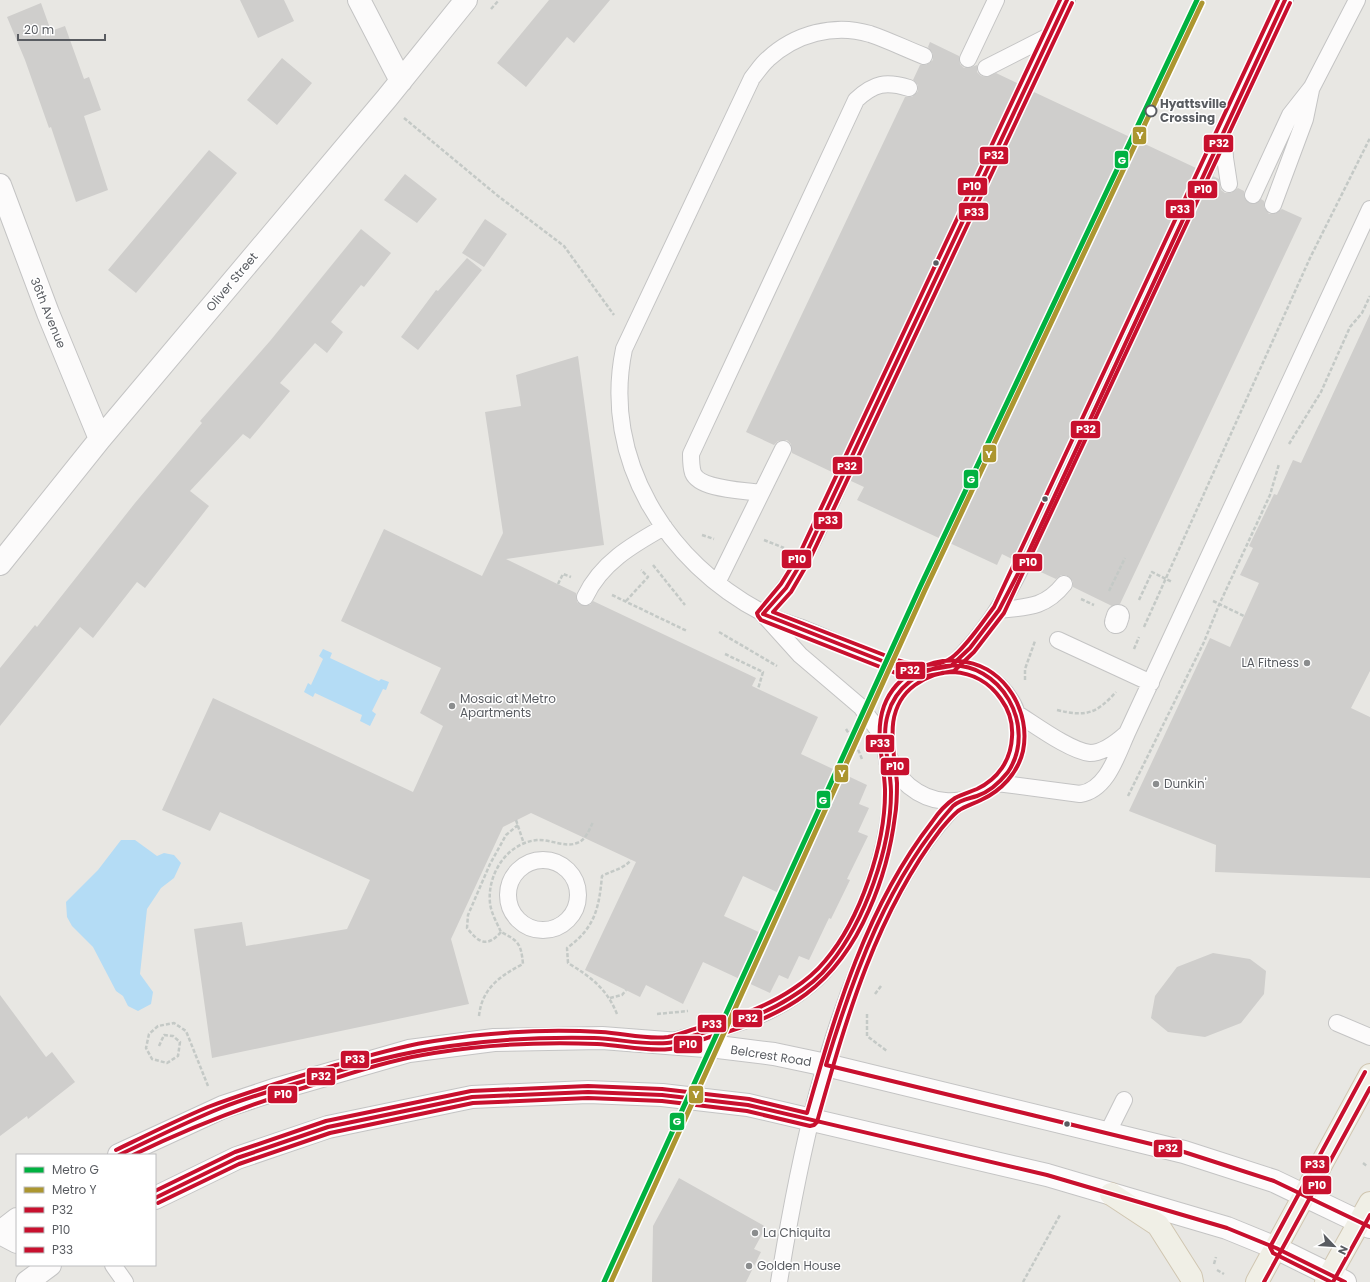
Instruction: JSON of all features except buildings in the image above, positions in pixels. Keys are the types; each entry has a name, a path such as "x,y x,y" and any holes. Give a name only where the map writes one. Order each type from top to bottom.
{"main road":[{"path":"359,0 401,81"},
{"name":"Oliver Street","path":"0,564 100,439 401,81 466,0"},
{"name":"36th Avenue","path":"0,185 48,313 100,439"},
{"name":"Belcrest Road","path":"121,1154 223,1107 277,1089 409,1051 494,1040 602,1038 774,1054 826,1065 1184,1152 1274,1181 1365,1224"},
{"path":"1257,1282 1370,1075"},
{"path":"156,1198 237,1158 328,1127 472,1097 588,1092 662,1095 748,1105 1046,1175 1227,1228 1276,1248 1334,1280 1365,1224 1370,1203"},
{"path":"1111,1194 1158,1225 1191,1277 1192,1282"},
{"path":"16,1220 0,1232 16,1241"},
{"path":"27,1282 49,1266"}],"lane":[{"path":"968,60 996,0"},
{"path":"1026,87 1067,0"},
{"path":"1205,172 1285,0"},
{"path":"1253,195 1290,115 1312,87 1357,0"},
{"path":"763,614 800,655 861,707 886,745 895,770 909,786 924,795 945,801 960,801 983,794 997,783 1010,769 1018,745 1016,713 1013,704 1000,686 985,674 966,668 951,666 916,672 895,666 763,614 717,583 691,561 664,527 638,482 626,451 619,415 619,370 624,349 752,78 767,59 789,43 809,34 829,30 849,29 870,34 924,56"},
{"path":"986,68 1051,35"},
{"path":"760,492 712,486 700,482 693,474 691,454 856,100 864,92 885,83 893,83 909,88"},
{"path":"1273,205 1305,119 1312,87"},
{"path":"1224,130 1225,158 1229,184"},
{"path":"997,783 1080,794 1090,793 1102,782 1151,683 1370,209"},
{"path":"717,583 760,492 783,449"},
{"path":"763,614 786,588 804,558 842,478"},
{"path":"585,597 595,579 612,561 625,550 664,527"},
{"path":"951,666 970,648 998,610 1023,564"},
{"path":"998,610 1033,606 1045,602 1057,593 1064,584"},
{"path":"1058,640 1151,683"},
{"path":"667,1043 761,1015 795,995 811,983 829,966 843,947 855,924 877,873 886,832 891,799 890,774 884,728 890,707 898,693 912,679 926,671"},
{"path":"1016,713 1064,743 1090,753 1100,751 1127,733"},
{"path":"779,1282 792,1203 811,1120 826,1065 851,986 864,954 893,895 923,844 960,801"},
{"path":"552,861 562,865 571,873 578,889 578,901 574,911 568,920 555,928 545,930 531,928 520,920 510,906 509,890 511,883 524,866 533,862 552,861"},
{"path":"1337,1023 1370,1037"},
{"path":"1107,1134 1124,1100"},
{"path":"114,1266 125,1282"}],"path":[{"path":"400,115 498,196 564,246 614,314"},
{"path":"1133,652 1310,258 1370,138"},
{"path":"1285,449 1321,392 1350,327 1362,313 1370,296"},
{"path":"1128,796 1204,642 1219,605 1270,495 1280,461"},
{"path":"697,530 702,535 714,539 718,537"},
{"path":"758,537 787,550"},
{"path":"1108,594 1125,558"},
{"path":"653,565 685,605"},
{"path":"626,602 648,577 641,570 636,574"},
{"path":"558,584 564,574 578,580"},
{"path":"614,589 608,593 687,631"},
{"path":"719,632 779,668"},
{"path":"725,654 763,672 758,689"},
{"path":"1074,714 1092,711 1103,707 1118,690"},
{"path":"844,724 858,747 864,766"},
{"path":"516,820 524,844"},
{"path":"479,1019 480,1004 488,991 503,974 523,964 521,946 512,937 501,932 490,903 492,883 499,866 508,853 524,844 536,840 576,844 584,838 593,822"},
{"path":"501,932 496,938 487,942 477,940 467,928 468,915 490,864 506,835 518,825"},
{"path":"610,1015 618,1015 610,998 597,983 568,963 567,948 580,939 595,916 599,905 602,876 611,871 624,867 631,860"},
{"path":"872,999 881,986"},
{"path":"610,998 622,995 626,990"},
{"path":"867,1011 867,1036 889,1053"},
{"path":"159,1046 164,1035 172,1036 180,1042 178,1056 167,1063 152,1059 146,1048 149,1034 158,1026 174,1023 186,1030 209,1089"},
{"path":"1363,1163 1367,1166"},
{"path":"1023,1282 1060,1215"}],"water":[{"path":"323,649 332,653 330,658 379,681 381,679 389,682 386,690 383,689 372,711 376,714 370,726 360,721 362,715 315,693 313,697 304,692 308,683 311,685 323,659 319,656"},
{"path":"121,840 135,840 157,856 164,853 174,855 181,863 174,878 161,888 147,909 140,974 153,992 151,1004 138,1011 128,1006 123,996 116,991 93,947 72,926 67,917 66,902 98,870"}],"metro line":[{"name":"G","path":"604,1282 920,587 1197,0"},
{"name":"Y","path":"611,1282 925,590 1202,3"}],"transit line":[{"name":"P10","path":"1060,0 799,555 781,584 757,613 761,620 893,672 916,678 954,671 974,652 1004,613 1290,3"},
{"name":"P32","path":"763,614 786,588 804,558 1067,0"},
{"name":"P33","path":"1072,3 809,561 791,592 773,612 903,662 929,665 942,663 948,660 960,651 994,607 1278,0"},
{"name":"P32","path":"763,614 895,666 916,672 951,666 970,648 999,610 1023,564 1285,0"},
{"name":"P33","path":"116,1150 185,1117 224,1101 336,1065 409,1046 476,1035 538,1031 601,1032 660,1038 676,1035 737,1016 771,1002 802,983 822,965 838,944 860,903 876,857 884,810 885,789 880,748 881,716 884,706 897,685 917,669 929,664 941,661 966,662 980,666 993,673 1004,683 1012,694 1019,708 1023,722 1024,736 1021,759 1013,774 995,792 961,809 949,820 918,862 898,897 880,933 865,970 839,1045 817,1122 814,1125 810,1126 747,1111 662,1101 588,1098 473,1103 330,1133 239,1164 158,1203"},
{"name":"P32","path":"121,1154 221,1108 348,1068 398,1055 468,1044 522,1039 594,1038 649,1043 667,1043 679,1041 757,1015 779,1004 807,987 822,974 830,964 843,947 854,927 874,883 881,860 890,814 891,782 886,753 885,734 891,705 896,696 910,681 927,671 946,666 966,667 983,674 998,685 1009,700 1016,717 1019,736 1016,754 1008,772 994,786 986,792 953,806 930,834 910,864 892,896 861,962 826,1065 1184,1152 1274,1181 1370,1227"},
{"name":"P10","path":"135,1154 209,1121 260,1102 374,1066 398,1060 454,1050 516,1044 597,1044 643,1049 670,1049 738,1029 785,1008 806,994 824,978 841,959 856,936 874,899 888,852 897,804 897,783 892,730 898,706 905,695 915,685 928,677 953,672 967,674 980,680 992,688 1004,703 1010,717 1012,727 1011,745 1006,761 991,780 977,789 955,798 942,809 909,855 889,889 871,925 842,999 829,1036 807,1113 749,1099 662,1089 588,1086 471,1091 326,1121 235,1152 156,1191"},
{"name":"P33","path":"1331,1282 1273,1253 1270,1247 1365,1072"},
{"name":"P10","path":"1264,1282 1370,1088"},
{"name":"P32","path":"156,1198 237,1158 328,1127 472,1097 588,1092 662,1095 748,1105 1047,1175 1227,1228 1276,1248 1345,1282"},
{"name":"P10","path":"1333,1282 1370,1215"}],"place":[{"name":"Hyattsville Crossing","path":"1151,111"},
{"name":"LA Fitness","path":"1307,663"},
{"name":"Mosaic at Metro Apartments","path":"452,706"},
{"name":"Dunkin'","path":"1156,784"},
{"name":"La Chiquita","path":"755,1233"},
{"name":"Golden House","path":"749,1266"}]}
